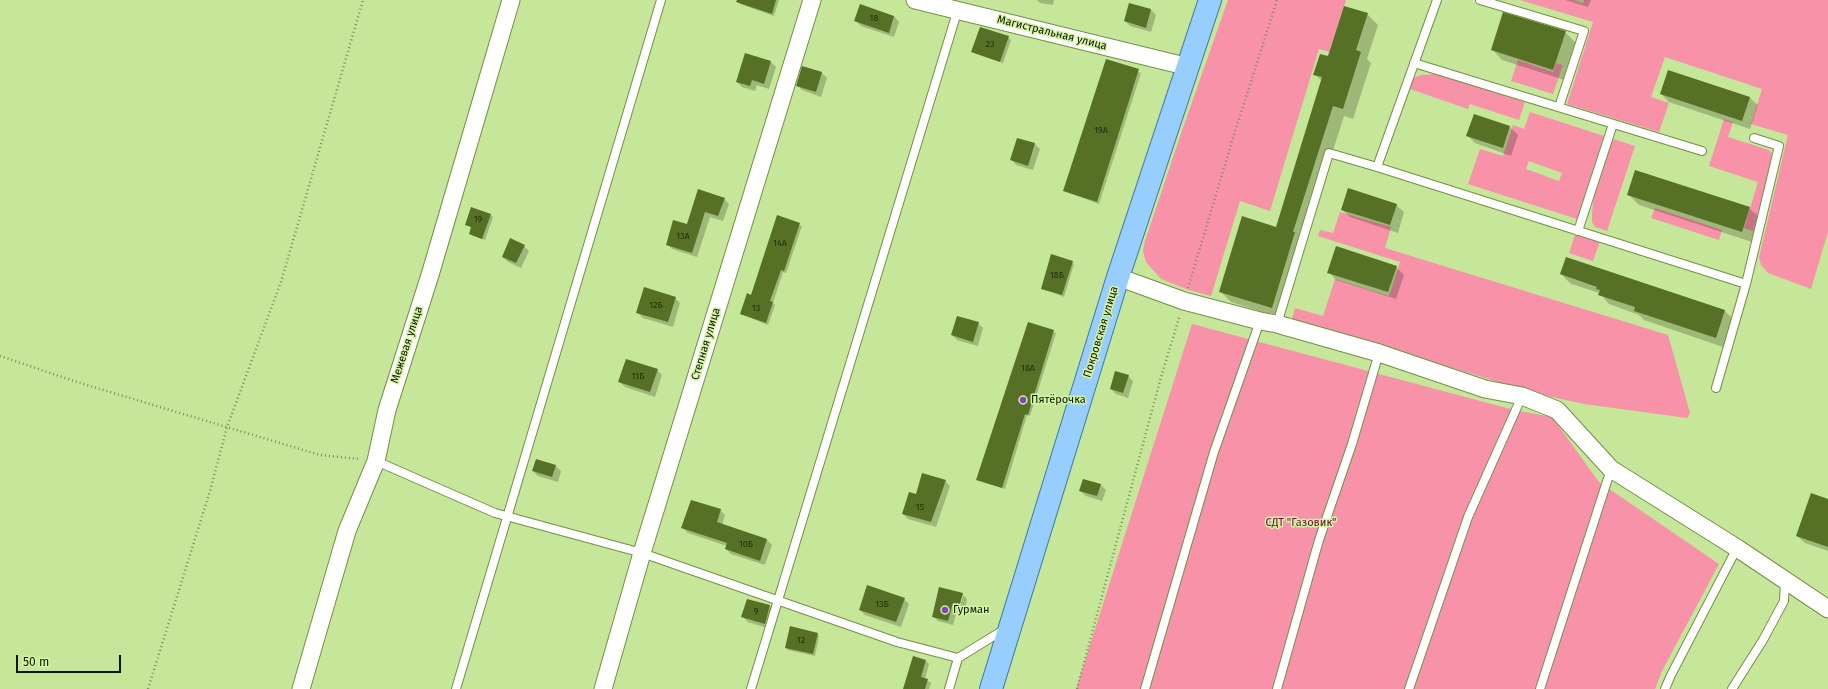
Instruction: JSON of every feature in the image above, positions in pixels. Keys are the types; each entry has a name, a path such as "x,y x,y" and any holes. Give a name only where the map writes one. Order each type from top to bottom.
{"main road":[{"name":"Покровская улица","path":"990,689 1118,277 1210,0"}],"street":[{"name":"Межевая улица","path":"301,689 347,531 376,461 387,410 430,275 511,0"},
{"name":"Степная улица","path":"603,689 642,553 812,0"},
{"name":"Магистральная улица","path":"915,0 958,9 1188,67"},
{"path":"1118,277 1184,301 1277,324 1378,353 1484,389 1522,396 1557,410 1611,469 1737,548 1828,609"}],"lane":[{"path":"456,689 661,0"},
{"path":"1377,168 1437,0"},
{"path":"1483,0 1584,31 1559,107"},
{"path":"751,689 958,9"},
{"path":"1414,63 1702,151"},
{"path":"1578,231 1613,124"},
{"path":"1716,388 1746,284 1779,146 1754,138"},
{"path":"1277,324 1329,153 1746,284"},
{"path":"1145,689 1214,452 1260,321"},
{"path":"1277,689 1319,540 1352,444 1378,353"},
{"path":"1409,689 1468,517 1522,396"},
{"path":"376,461 495,513 642,553 897,642 958,658"},
{"path":"1540,689 1611,469"},
{"path":"1666,689 1671,675 1737,548"},
{"path":"1732,689 1763,640 1784,601 1785,580"},
{"path":"949,689 958,658 1010,627"}],"path":[{"path":"148,689 210,491 227,427 281,282 363,0"},
{"path":"1077,689 1161,377 1233,138 1277,0"},
{"path":"0,356 80,383 320,455 376,461"}],"green space":[{"path":"1228,0 1346,0 1329,52 1319,49 1270,211 1240,201 1211,296 1189,290 1161,279 1146,262 1143,251 1184,125"},
{"path":"1520,0 1574,0 1583,3 1584,0 1828,0 1828,232 1811,289 1768,273 1761,265 1759,257 1788,135 1751,124 1762,89 1665,57 1651,97 1669,103 1659,132 1567,104 1593,22"},
{"path":"1518,60 1553,72 1556,63 1563,65 1553,94 1511,81"},
{"path":"1438,74 1525,102 1519,120 1470,104 1468,109 1410,89 1414,78 1421,75"},
{"path":"1530,112 1604,136 1577,219 1468,184 1480,149 1503,156 1513,125 1524,129","holes":["1529,161 1562,173 1559,181 1526,169"]},
{"path":"1724,119 1733,122 1728,137 1769,150 1772,154 1765,188 1753,231 1744,228 1758,182 1709,166"},
{"path":"1613,139 1635,146 1607,231 1595,227 1592,222 1592,213 1594,195"},
{"path":"1655,208 1722,230 1719,240 1651,218"},
{"path":"1340,212 1391,227 1385,248 1668,335 1690,413 1687,418 1584,404 1538,394 1292,319 1295,308 1323,316 1335,279 1389,296 1400,262 1318,236 1320,230 1333,233"},
{"path":"1576,232 1600,241 1593,261 1569,253"},
{"name":"СДТ \"Газовик\"","path":"1192,324 1514,410 1552,417 1599,482 1719,564 1662,671 1655,689 1076,689"}],"building":[{"path":"737,0 776,0 772,14 736,2"},
{"path":"1129,3 1151,9 1146,28 1124,21"},
{"path":"860,4 894,16 889,33 854,21"},
{"path":"1344,6 1368,13 1356,50 1361,52 1343,109 1333,106 1293,232 1295,232 1272,308 1219,292 1242,216 1276,227 1322,77 1313,75 1320,54 1328,56"},
{"path":"1503,12 1566,31 1553,70 1491,50"},
{"path":"980,27 1009,36 1000,62 971,52"},
{"path":"745,53 771,61 764,84 752,80 750,86 736,82"},
{"path":"1106,59 1139,69 1097,202 1063,191"},
{"path":"802,66 822,72 816,92 796,86"},
{"path":"1668,70 1750,97 1742,121 1660,94"},
{"path":"1474,114 1510,126 1503,148 1466,136"},
{"path":"1017,138 1035,143 1028,166 1010,160"},
{"path":"1635,170 1750,207 1742,232 1627,195"},
{"path":"1348,188 1397,204 1390,225 1341,210"},
{"path":"698,189 725,198 718,216 705,212 692,253 666,245 673,220 687,224"},
{"path":"471,207 491,214 482,239 469,234 471,227 465,225"},
{"path":"777,215 800,223 784,271 781,270 770,301 773,302 766,323 740,314 747,293 751,295"},
{"path":"510,238 525,245 516,263 502,257"},
{"path":"1336,246 1397,266 1388,292 1327,273"},
{"path":"1051,254 1073,261 1062,295 1041,289"},
{"path":"1566,257 1725,310 1716,338 1634,311 1635,307 1598,295 1600,290 1596,289 1597,287 1560,274"},
{"path":"644,287 676,297 668,322 636,313"},
{"path":"957,316 979,322 973,342 951,335"},
{"path":"1028,322 1054,330 1028,415 1025,414 1002,488 976,480"},
{"path":"626,359 658,369 650,392 618,382"},
{"path":"1115,371 1129,375 1123,393 1110,389"},
{"path":"536,459 556,465 552,477 532,471"},
{"path":"922,473 946,480 931,522 902,514 909,492 916,494"},
{"path":"1083,479 1101,484 1097,496 1079,491"},
{"path":"1811,493 1828,499 1828,547 1796,536"},
{"path":"691,500 721,509 717,522 767,539 760,561 725,549 727,543 681,528"},
{"path":"867,585 905,598 896,622 859,610"},
{"path":"939,587 963,593 960,604 953,603 948,621 932,617"},
{"path":"747,599 770,605 765,624 741,617"},
{"path":"790,626 818,633 813,654 785,648"},
{"path":"913,656 926,660 921,677 928,679 925,689 903,689"}],"place":[{"name":"Пятёрочка","path":"1023,400"},
{"name":"Гурман","path":"945,610"}]}
